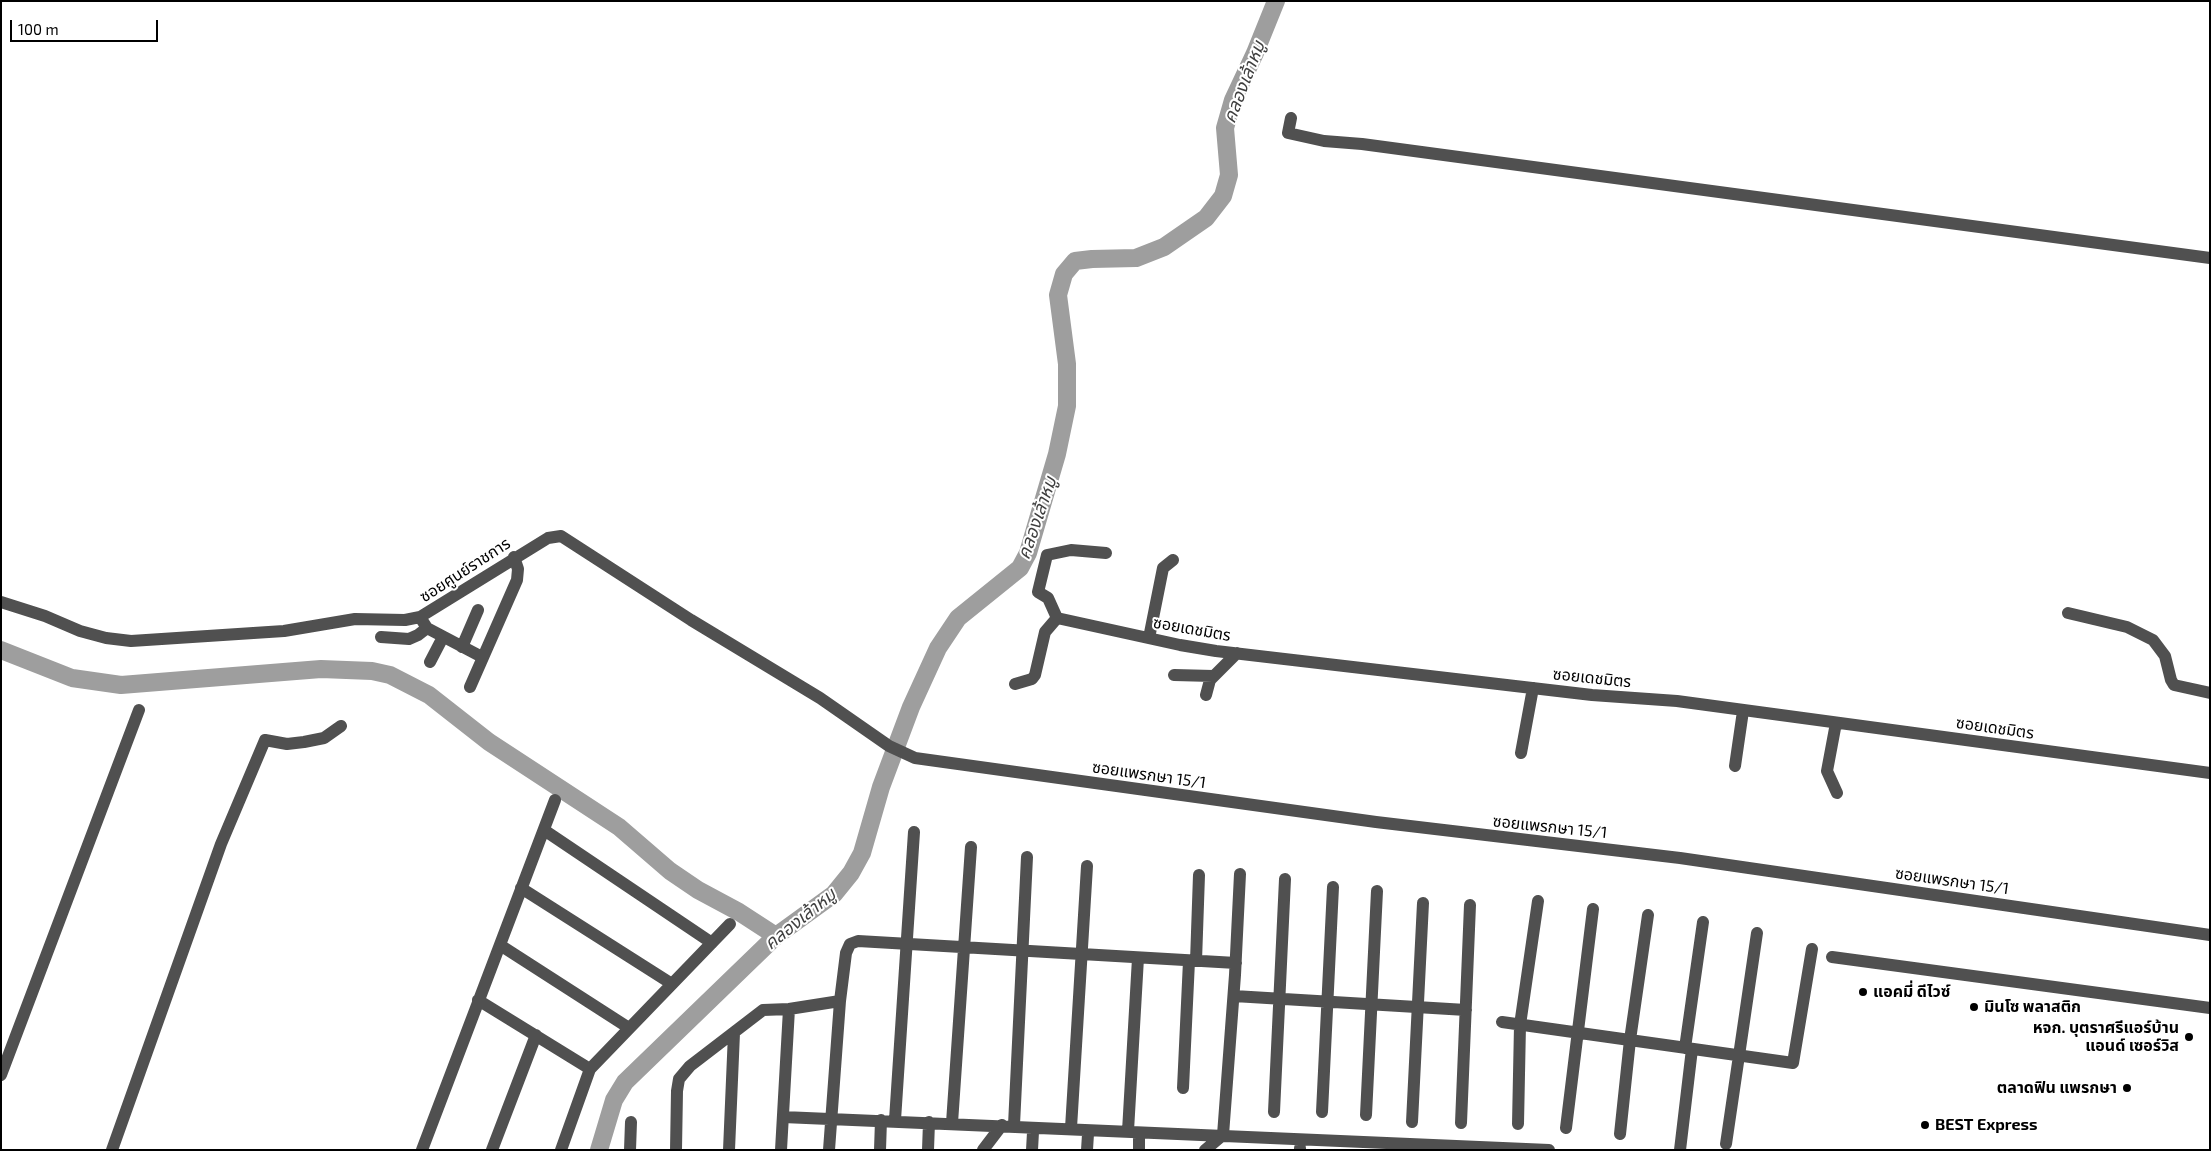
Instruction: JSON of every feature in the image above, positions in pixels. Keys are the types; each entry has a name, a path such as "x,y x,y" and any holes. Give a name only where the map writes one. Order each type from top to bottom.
{"street":[{"path":"1291,118 1288,133 1324,140 2210,258"},
{"name":"ซอยศูนย์ราชการ","path":"1,602 97,636 131,641 284,631 355,620 405,620 423,623 514,557 548,538 560,536 691,620 820,698 889,746"},
{"path":"1015,684 1032,679 1035,675 1045,632 1057,618 1048,598 1038,592 1047,555 1071,550 1106,553"},
{"path":"470,687 517,580 518,569 514,557"},
{"path":"1149,638 1163,568 1173,560"},
{"path":"462,647 478,610"},
{"path":"2068,613 2127,627 2153,640 2165,656 2174,685 2210,693"},
{"name":"ซอยเดชมิตร","path":"1057,618 1180,645 1237,653 1592,696 1677,701 2210,773"},
{"path":"381,637 409,638 418,635 423,623 443,637 482,657"},
{"path":"430,662 443,637"},
{"path":"1206,695 1208,685 1213,676 1237,653"},
{"path":"1174,675 1213,676"},
{"path":"1521,753 1533,688"},
{"path":"1,1075 139,710"},
{"path":"1735,766 1744,711"},
{"path":"1836,723 1827,771 1837,793"},
{"path":"112,1150 222,844 265,740 287,744 304,742 324,738 341,726"},
{"name":"ซอยแพรกษา 15/1","path":"889,746 915,758 1385,824 1680,858 2210,935"},
{"path":"422,1150 555,800"},
{"path":"544,830 712,943"},
{"path":"895,1120 914,832"},
{"path":"952,1123 970,847"},
{"path":"983,1150 1008,1125 1022,951 1027,857"},
{"path":"1071,1128 1087,866"},
{"path":"1205,1150 1223,1135 1234,996 1240,874"},
{"path":"1183,1088 1199,875"},
{"path":"1274,1112 1285,879"},
{"path":"1322,1112 1333,887"},
{"path":"521,888 672,984"},
{"path":"1366,1115 1378,892"},
{"path":"1518,1124 1520,1024 1538,901"},
{"path":"1412,1122 1423,903"},
{"path":"1461,1123 1470,905"},
{"path":"1566,1128 1593,909"},
{"path":"1620,1134 1630,1040 1648,915"},
{"path":"1680,1150 1688,1048 1703,922"},
{"path":"561,1150 590,1070 730,924"},
{"path":"1726,1144 1757,933"},
{"path":"829,1150 840,1000 846,953 850,944 858,941 1236,963"},
{"path":"500,945 629,1028"},
{"path":"1502,1022 1792,1063 1812,949"},
{"path":"1832,957 2210,1008"},
{"path":"1128,1131 1138,958"},
{"path":"1234,996 1466,1010"},
{"path":"478,1000 590,1070"},
{"path":"676,1150 679,1079 690,1066 752,1017 764,1010 774,1008 789,1009 840,1000"},
{"path":"781,1150 789,1009"},
{"path":"729,1150 734,1033"},
{"path":"492,1150 536,1035"},
{"path":"783,1117 831,1117 1550,1150"},
{"path":"880,1150 881,1120"},
{"path":"630,1150 631,1122"},
{"path":"928,1150 929,1122"},
{"path":"1032,1150 1033,1132"},
{"path":"1087,1150 1088,1134"}],"waterway":[{"name":"คลองเล้าหมู","path":"599,1150 614,1100 625,1082 776,936 834,894 851,873 862,853 881,787 911,707 938,648 958,618 1020,568 1028,553 1057,454 1067,406 1067,364 1058,295 1064,274 1075,261 1136,258 1164,247 1206,218 1223,196 1229,175 1225,128 1233,100 1276,1"},
{"path":"1,650 72,678 121,685 321,669 372,671 390,675 429,695 489,742 619,827 670,871 698,890 739,912 776,936"}],"place":[{"name":"แอคมี่ ดีไวซ์","path":"1863,992"},
{"name":"มินโซ พลาสติก","path":"1974,1007"},
{"name":"หจก. บุตราศรีแอร์บ้าน แอนด์ เซอร์วิส","path":"2189,1037"},
{"name":"ตลาดฟิน แพรกษา","path":"2127,1088"},
{"name":"BEST Express","path":"1925,1125"}]}
